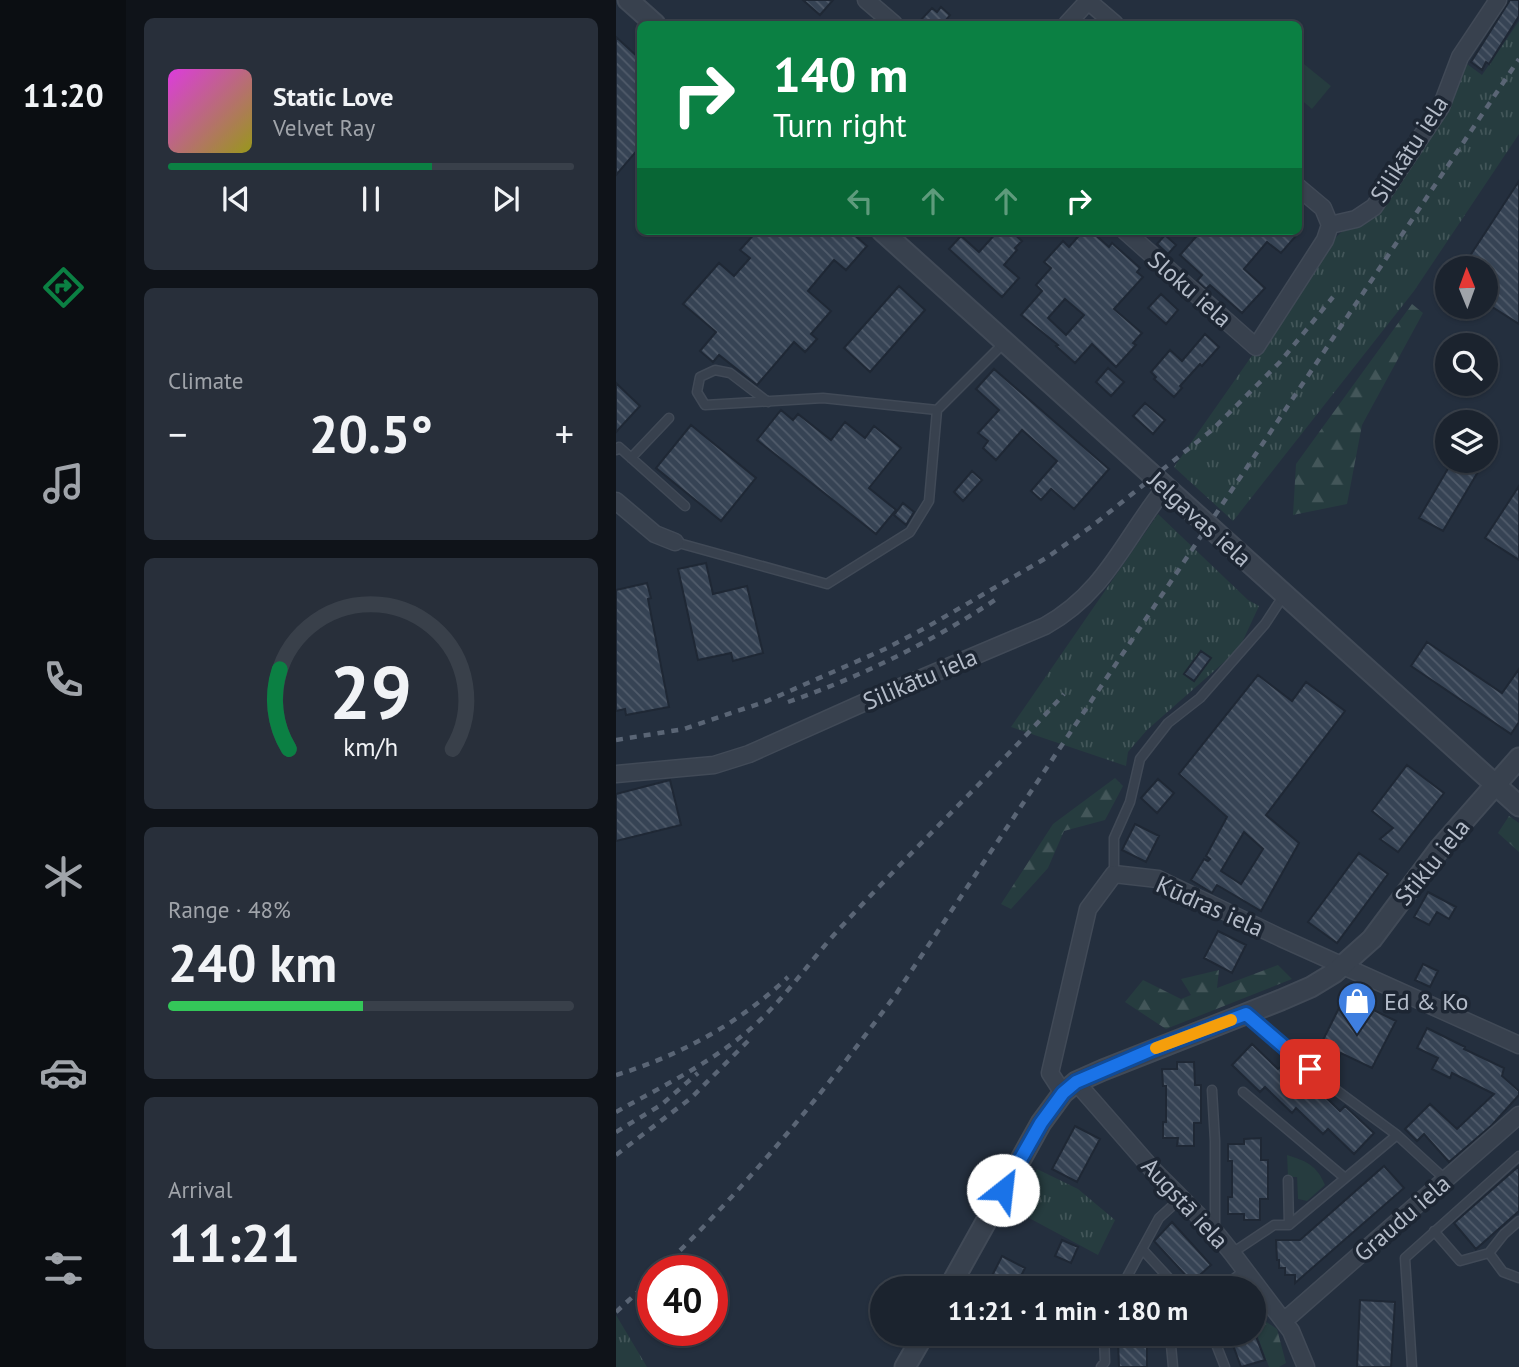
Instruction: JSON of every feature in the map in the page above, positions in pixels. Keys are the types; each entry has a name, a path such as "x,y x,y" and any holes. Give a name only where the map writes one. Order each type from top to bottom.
{"street":[{"path":"628,0 652,21"},
{"path":"866,0 890,21"},
{"name":"Silikātu iela","path":"1330,225 1356,219 1374,206 1441,107 1460,57 1498,0"},
{"path":"1070,21 1088,1 1111,21"},
{"path":"1302,190 1323,208 1330,225"},
{"name":"Sloku iela","path":"1130,235 1256,347 1325,240 1330,225"},
{"name":"Jelgavas iela","path":"886,235 1519,806"},
{"name":"Silikātu iela","path":"616,774 714,765 749,754 1045,626 1067,614 1087,597 1108,572 1165,488"},
{"path":"616,501 655,534 675,542"},
{"name":"Stiklu iela","path":"1070,1088 1153,1049 1311,987 1344,965 1372,939 1440,848 1519,758"},
{"path":"956,1276 1029,1141 1070,1088 1050,1073 1088,909 1114,874"},
{"name":"Kūdras iela","path":"1114,874 1158,879 1281,938 1519,1045"},
{"name":"Augstā iela","path":"1070,1088 1215,1232 1292,1331 1300,1363"},
{"name":"Graudu iela","path":"1284,1321 1519,1115"},
{"path":"905,1367 917,1346"}],"lane":[{"path":"675,542 827,583 910,532 929,501 937,410 1005,342"},
{"path":"768,402 730,373 715,370 700,377 697,392 705,405 768,402 823,398 937,410"},
{"path":"631,458 669,418"},
{"path":"616,450 619,447 685,506"},
{"path":"1114,874 1114,838 1130,802 1140,759 1168,723 1200,698 1265,624 1284,595"},
{"path":"1246,1014 1328,1084 1397,1135 1446,1180"},
{"path":"1212,1090 1215,1232"},
{"path":"1243,1092 1345,1178"},
{"path":"1232,1253 1274,1225 1289,1225 1397,1135"},
{"path":"1412,1367 1405,1258 1519,1156"},
{"path":"1288,1180 1289,1225"},
{"path":"1127,1276 1159,1218 1181,1198"},
{"path":"1434,1231 1460,1261 1489,1253 1519,1221"},
{"path":"1142,1249 1167,1276"},
{"path":"1489,1253 1503,1272 1519,1278"},
{"path":"1237,1276 1245,1270"},
{"path":"1101,1367 1105,1362 1104,1346"},
{"path":"1171,1346 1173,1367"},
{"path":"1217,1346 1225,1367"}],"green space":[{"path":"1519,21 1519,134 1414,291 1233,521 1174,467 1333,240 1347,227 1376,211 1467,64 1482,75"},
{"path":"1302,62 1331,86 1312,109 1302,101"},
{"path":"1412,304 1423,313 1362,425 1347,504 1293,515 1296,464"},
{"path":"1158,514 1248,600 1259,606 1239,649 1147,730 1128,752 1126,766 1011,727"},
{"path":"1115,778 1123,786 1105,820 1064,831 1048,868 1011,909 1001,904 1053,824"},
{"path":"1509,816 1519,823 1519,852 1498,833"},
{"path":"1278,965 1292,979 1166,1029 1125,1002 1143,980 1181,999 1191,995 1181,979 1219,970 1217,988"},
{"path":"1287,1155 1310,1165 1325,1185 1307,1201 1298,1199 1297,1177 1288,1177"},
{"path":"1037,1169 1078,1189 1115,1220 1098,1255 1014,1210"},
{"path":"616,1315 647,1367 616,1367"},
{"path":"1266,1322 1277,1329 1286,1363 1279,1367 1269,1367 1261,1346 1266,1346"}],"building":[{"path":"803,0 833,0 820,15"},
{"path":"1510,0 1519,0 1519,16 1489,64 1486,62 1482,70 1471,62"},
{"path":"941,7 950,15 947,21 920,21 932,8 937,12"},
{"path":"616,37 637,56 637,150 616,175"},
{"path":"1519,181 1519,324 1498,311 1498,256 1470,256"},
{"path":"753,235 855,235 867,246 846,270 834,260 808,291 831,311 811,334 817,339 805,352 794,342 757,385 719,355 713,362 700,351 716,332 683,304 719,263 734,276 750,258 740,250"},
{"path":"994,235 1015,235 1022,241 1004,265 1019,278 1002,297 949,249 961,236 979,252"},
{"path":"1080,235 1096,235 1109,247 1112,243 1140,268 1137,272 1143,277 1114,309 1142,333 1133,343 1136,345 1116,367 1092,344 1075,363 1056,346 1058,345 1021,315 1042,291 1036,285 1051,268 1044,262 1063,241 1069,247","holes":["1065,299 1084,315 1066,335 1048,318"]},
{"path":"1165,235 1176,245 1168,254 1157,244"},
{"path":"1198,235 1295,237 1281,253 1267,242 1244,269 1265,288 1242,313 1210,285 1206,289 1197,281 1202,275 1180,255"},
{"path":"899,286 925,310 870,372 844,348"},
{"path":"1161,294 1178,310 1166,324 1148,308"},
{"path":"1205,334 1219,347 1180,386 1182,388 1174,397 1154,379 1156,377 1151,372 1170,350 1182,361"},
{"path":"1108,368 1124,382 1111,396 1096,382"},
{"path":"994,369 1109,469 1074,509 1051,489 1041,500 1031,491 1057,461 1022,430 996,460 983,448 988,441 978,433 999,410 976,389"},
{"path":"616,383 640,406 616,432"},
{"path":"1145,403 1165,420 1153,434 1133,416"},
{"path":"781,410 793,420 798,414 831,440 845,422 865,438 874,426 901,448 869,488 896,510 876,534 757,440"},
{"path":"691,425 756,478 721,521 656,468"},
{"path":"972,471 982,480 963,501 954,492"},
{"path":"1445,473 1477,473 1443,531 1419,518"},
{"path":"1519,486 1519,560 1485,538"},
{"path":"903,503 914,512 906,525 894,515"},
{"path":"706,563 713,594 747,586 763,653 733,661 731,653 698,660 678,569"},
{"path":"647,583 669,707 626,715 625,709 616,711 616,590"},
{"path":"1427,642 1502,693 1519,669 1519,722 1511,734 1411,666"},
{"path":"1201,651 1211,658 1194,681 1184,674"},
{"path":"1258,675 1292,701 1306,682 1345,711 1266,815 1299,843 1261,911 1217,885 1212,893 1191,880 1204,859 1210,859 1206,856 1227,817 1179,774","holes":["1244,832 1263,849 1241,884 1221,871"]},
{"path":"1407,765 1444,793 1398,852 1380,839 1393,828 1372,811"},
{"path":"1158,779 1174,793 1157,813 1141,798"},
{"path":"670,780 681,825 616,841 616,794"},
{"path":"1135,824 1159,836 1146,862 1122,850"},
{"path":"1359,853 1388,874 1337,943 1308,922"},
{"path":"1428,892 1456,907 1449,919 1437,912 1429,925 1414,917"},
{"path":"1218,931 1246,945 1232,973 1204,958"},
{"path":"1423,964 1438,971 1430,987 1415,980"},
{"name":"Ed & Ko","path":"1345,996 1396,1021 1372,1068 1341,1053 1339,1058 1319,1048"},
{"path":"1427,1028 1504,1068 1502,1076 1519,1091 1519,1095 1492,1125 1449,1162 1424,1134 1417,1141 1405,1129 1430,1104 1457,1129 1494,1094 1452,1073 1450,1078 1432,1069 1438,1058 1417,1048"},
{"path":"1252,1044 1278,1069 1283,1065 1308,1090 1313,1085 1340,1111 1345,1106 1374,1133 1354,1154 1328,1129 1323,1134 1296,1108 1292,1113 1265,1087 1260,1092 1232,1065"},
{"path":"1177,1062 1194,1062 1195,1085 1201,1085 1201,1123 1194,1123 1194,1146 1177,1146 1178,1138 1163,1138 1166,1086 1163,1086 1162,1069 1177,1069"},
{"path":"1075,1126 1100,1139 1077,1182 1052,1169"},
{"path":"1261,1138 1261,1160 1268,1160 1268,1199 1260,1199 1260,1220 1244,1220 1244,1214 1228,1214 1228,1197 1232,1197 1232,1161 1228,1161 1228,1144 1244,1144 1244,1139"},
{"path":"1384,1166 1404,1188 1295,1283 1295,1275 1285,1275 1285,1268 1279,1268 1276,1240 1300,1240"},
{"path":"1519,1166 1519,1211 1476,1249 1454,1223"},
{"path":"1172,1222 1211,1265 1199,1276 1186,1276 1154,1241"},
{"path":"1062,1240 1078,1247 1071,1263 1055,1256"},
{"path":"1002,1256 1025,1268 1021,1276 992,1276"},
{"path":"1360,1300 1395,1302 1391,1367 1357,1367"},
{"path":"1118,1346 1147,1346 1147,1367 1119,1367"},
{"path":"1233,1346 1260,1346 1265,1360 1241,1367"}],"railway":[{"path":"675,1255 784,1137 896,994 1519,59"},
{"path":"616,740 684,729 767,701 885,649 1046,558 1092,526 1212,430 1280,362 1333,297"},
{"path":"788,702 897,656 998,598"},
{"path":"616,1112 713,1057 757,1023 843,925 1064,694"},
{"path":"616,1075 663,1058 708,1036 750,1009 788,977"},
{"path":"616,1155 691,1098 748,1041"},
{"path":"616,1132 661,1105 698,1073"},
{"path":"616,1312 637,1293"}],"slow traffic":[{"path":"1156,1048 1231,1020"}],"place":[{"name":"Ed & Ko","path":"1357,1035"}],"route":[{"path":"1003,1190 1029,1141 1063,1093 1076,1082 1153,1049 1246,1014 1310,1069"}]}
